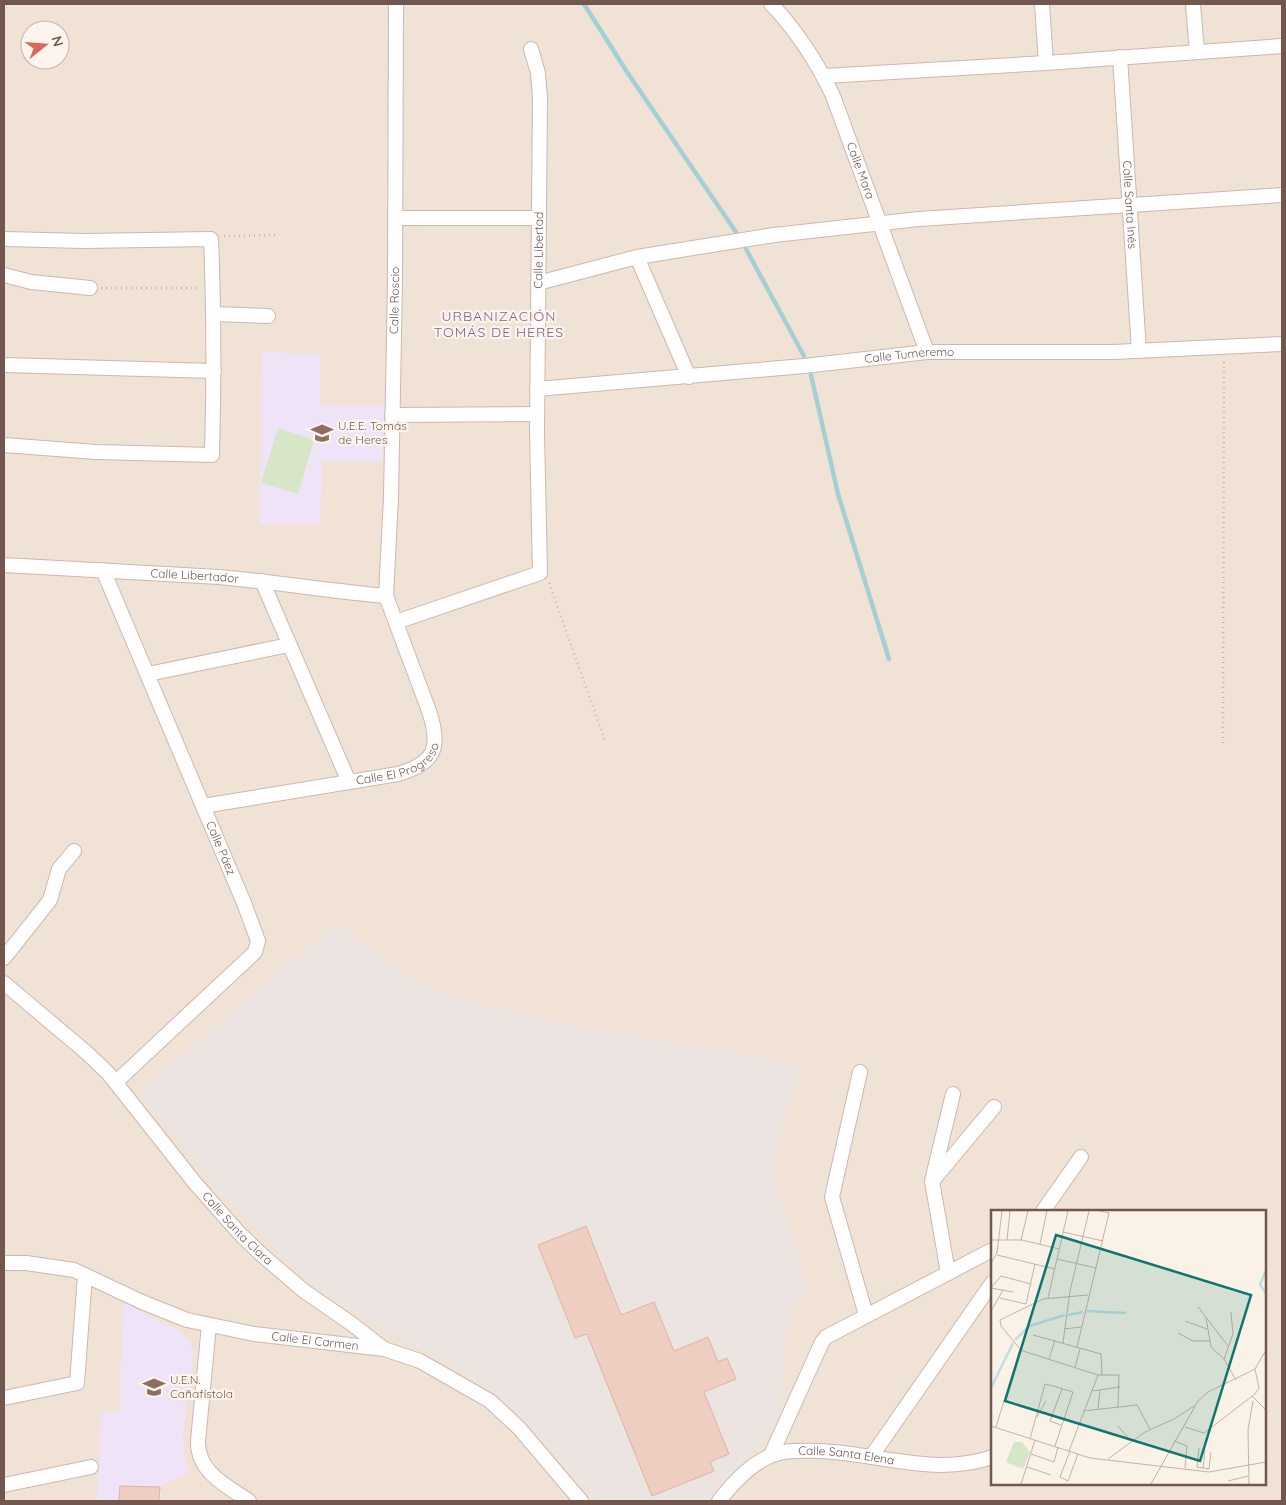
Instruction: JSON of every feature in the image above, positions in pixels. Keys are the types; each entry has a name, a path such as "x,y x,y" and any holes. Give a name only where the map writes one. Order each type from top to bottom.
{"street":[{"name":"Calle Roscio","path":"386,596 392,415 396,4"},
{"name":"Calle Mara","path":"771,4 806,46 824,76 928,352"},
{"path":"1042,4 1046,63"},
{"path":"1193,4 1197,52"},
{"path":"824,76 1046,63 1282,46"},
{"name":"Calle Libertad","path":"532,49 538,73 540,98 537,389 540,573"},
{"name":"Calle Santa Inés","path":"1120,57 1139,351"},
{"path":"538,283 637,257 774,235 919,219 1282,195"},
{"path":"395,218 539,218"},
{"path":"4,239 84,241 211,239 214,314 212,454 96,452 4,445"},
{"path":"637,257 689,377"},
{"path":"4,275 31,282 90,288"},
{"path":"214,314 268,316"},
{"name":"Calle Tumeremo","path":"537,389 689,377 928,352 1139,351 1282,344"},
{"path":"4,365 214,372"},
{"path":"392,415 537,414"},
{"name":"Calle Libertador","path":"4,564 219,577 386,596"},
{"name":"Calle Páez","path":"103,570 258,941 258,948 248,959 116,1082"},
{"path":"396,622 540,573"},
{"path":"262,581 349,782"},
{"name":"Calle El Progreso","path":"203,806 408,771 428,758 435,745 435,730 386,596"},
{"path":"148,674 289,644"},
{"path":"4,958 44,910 50,900 59,870 74,851"},
{"name":"Calle Santa Clara","path":"4,983 86,1053 116,1082 195,1182 239,1233 284,1275 384,1349"},
{"path":"860,1072 832,1197 866,1315"},
{"path":"948,1273 932,1181 953,1094"},
{"path":"932,1181 994,1108"},
{"path":"1044,1210 1081,1158"},
{"path":"771,1455 822,1342 828,1335 991,1251"},
{"name":"Calle El Carmen","path":"4,1262 54,1266 74,1270 187,1320 254,1334 384,1349 420,1361 490,1401 519,1428 581,1501"},
{"path":"4,1398 77,1383 85,1276"},
{"path":"871,1456 991,1284"},
{"path":"209,1325 198,1442 199,1456 212,1475 249,1501"},
{"name":"Calle Santa Elena","path":"719,1501 729,1488 755,1464 771,1455 795,1450 871,1456 930,1465 970,1463 991,1457"},
{"path":"4,1485 91,1467"}],"path":[{"path":"211,239 228,236 276,235"},
{"path":"90,288 213,288"},
{"path":"1223,743 1224,347"},
{"path":"540,573 551,588 606,743"}],"shaded area":[{"path":"4,4 1282,4 1282,1501 4,1501"},
{"name":"U.E.E. Tomás de Heres","path":"261,352 320,354 320,405 384,405 382,462 322,461 320,524 260,524"},
{"path":"337,923 416,981 446,994 483,1005 575,1026 802,1065 782,1125 774,1171 776,1184 808,1289 788,1315 779,1421 708,1501 596,1501 519,1415 487,1387 470,1375 354,1313 311,1283 230,1202 137,1093"},
{"name":"U.E.N. Cañafístola","path":"123,1302 181,1332 189,1341 194,1352 183,1433 184,1455 189,1472 161,1486 161,1501 97,1501 101,1413 119,1411"}],"green space":[{"path":"278,428 314,440 298,494 261,483"}],"building":[{"path":"586,1226 621,1315 654,1302 674,1351 708,1337 718,1362 727,1358 736,1379 704,1392 729,1454 710,1462 714,1471 652,1496 587,1334 575,1338 538,1245"},
{"path":"120,1486 160,1487 159,1501 119,1501"}],"waterway":[{"path":"584,4 627,72 738,235"},
{"path":"746,249 804,356"},
{"path":"811,375 838,494 889,659"}],"place":[{"name":"U.E.E. Tomás de Heres","path":"322,433"},
{"name":"U.E.N. Cañafístola","path":"154,1387"}],"district":[{"name":"URBANIZACIÓN TOMÁS DE HERES","path":"499,324"}]}
